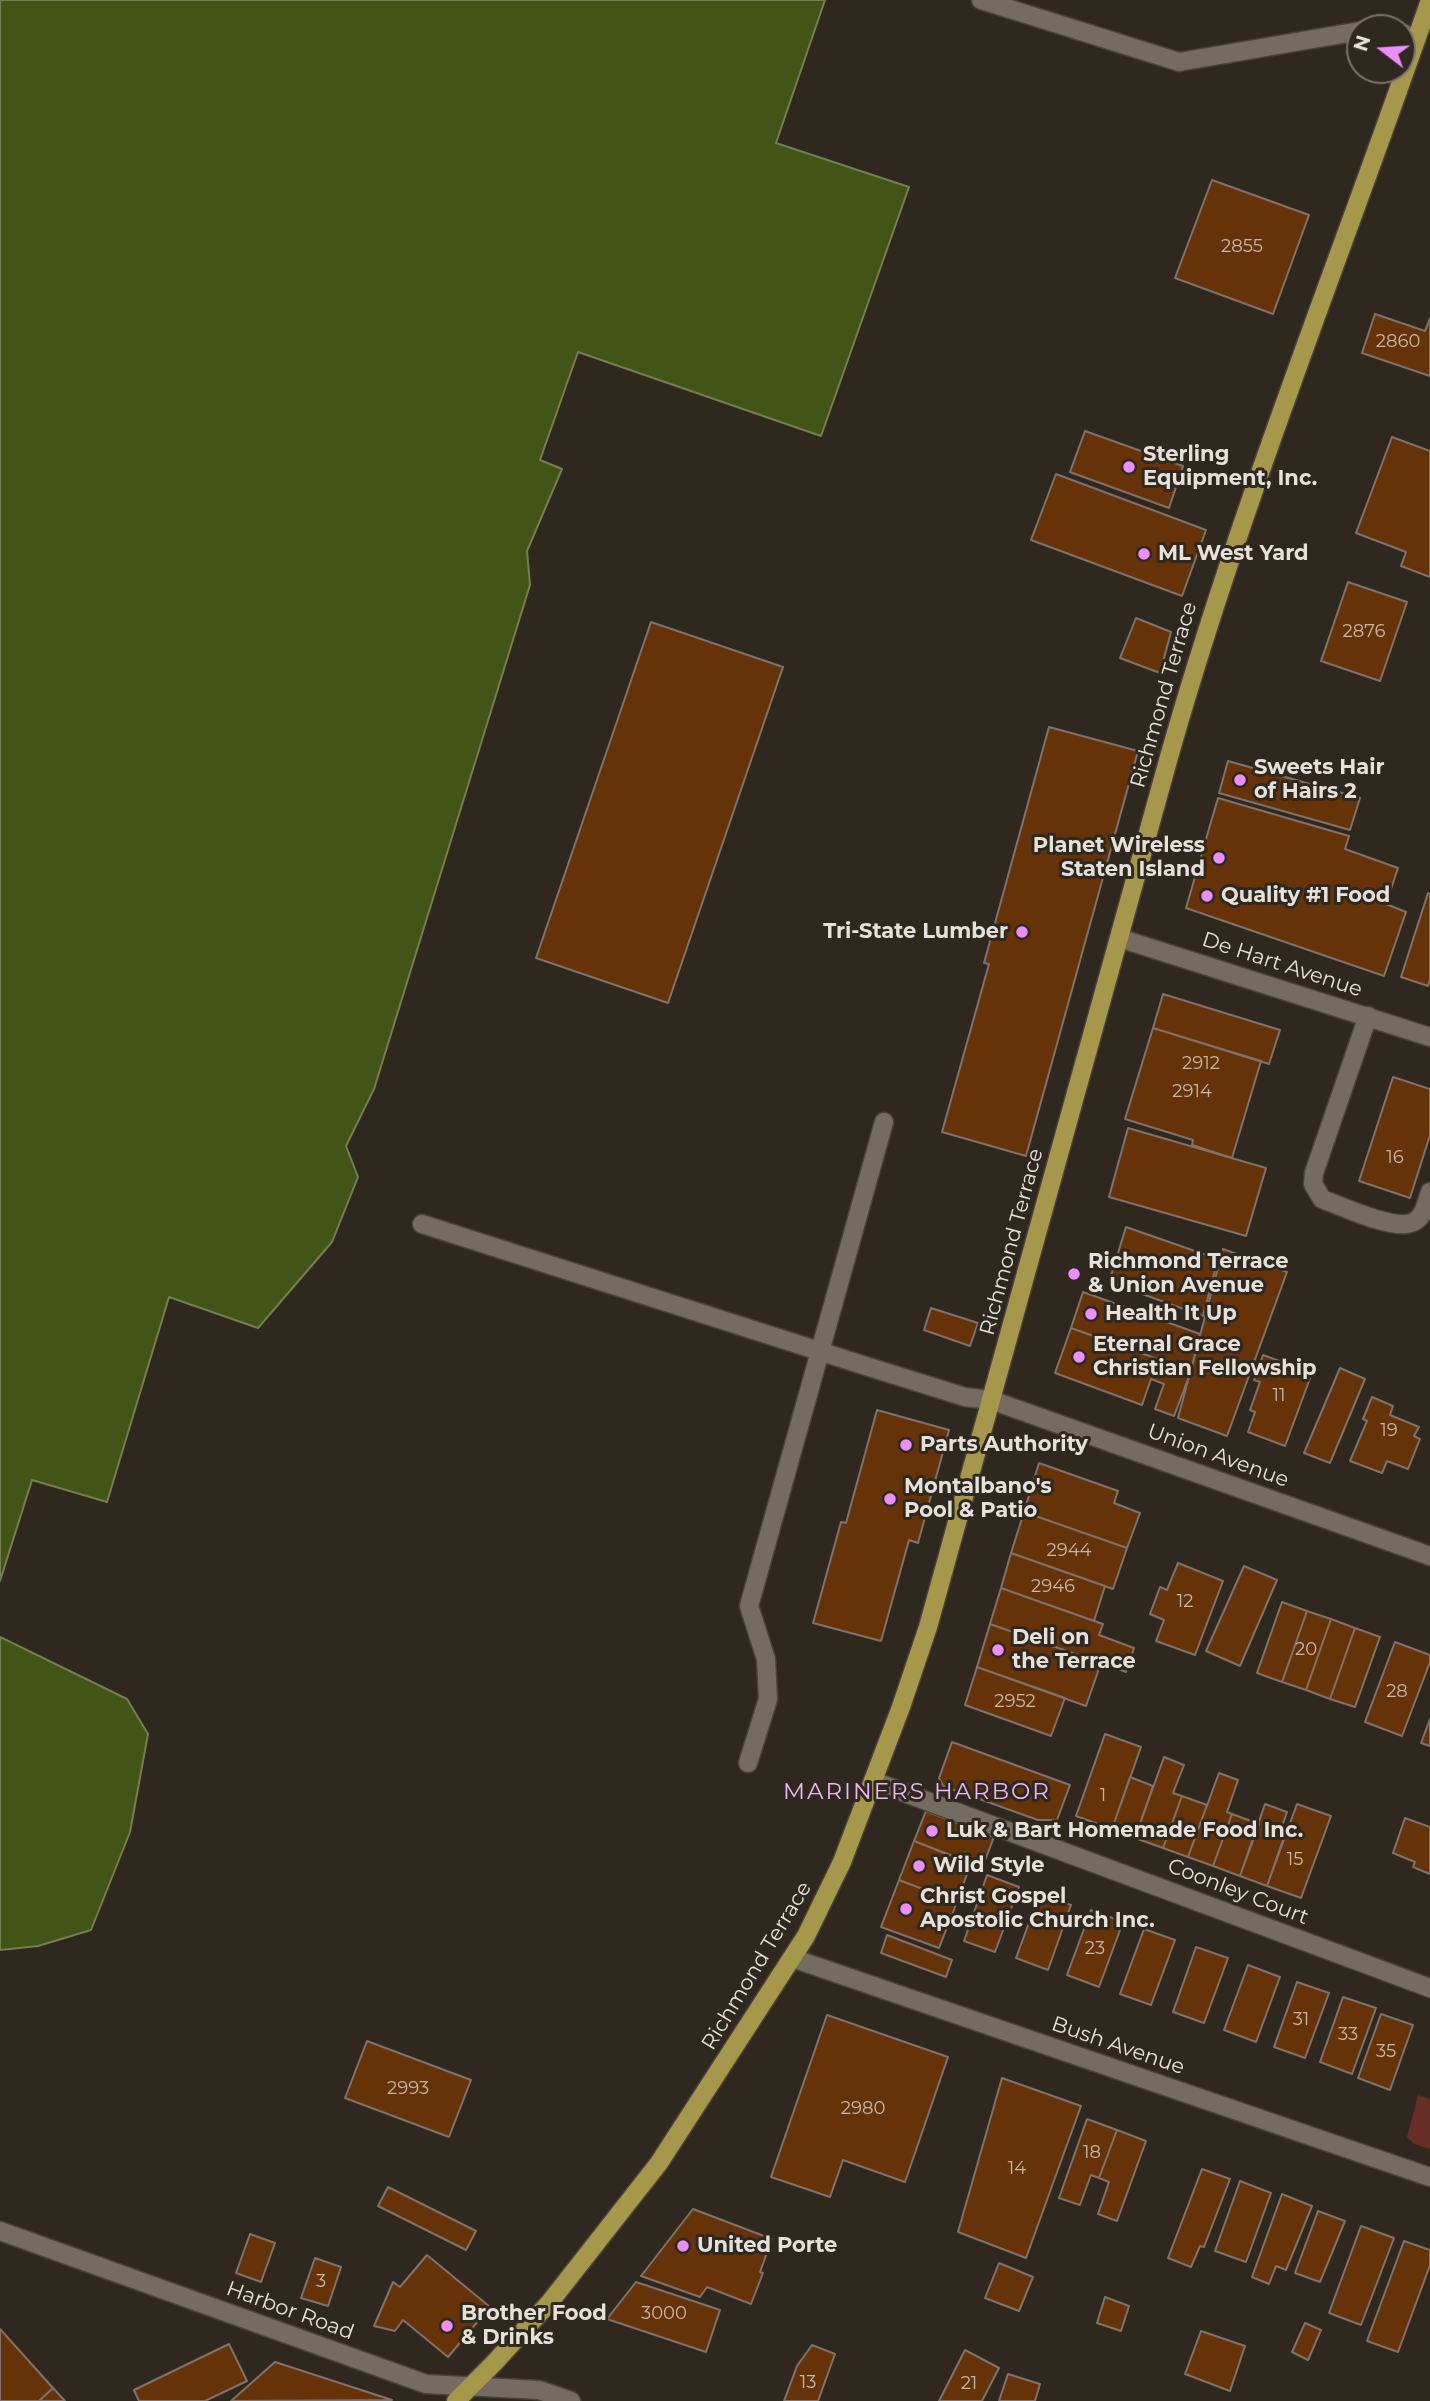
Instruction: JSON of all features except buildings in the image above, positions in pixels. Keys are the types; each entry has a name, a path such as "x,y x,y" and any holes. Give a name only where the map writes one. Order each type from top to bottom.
{"main road":[{"name":"Richmond Terrace","path":"1416,24 1430,0"},
{"name":"Richmond Terrace","path":"456,2401 550,2302 659,2163 792,1958 819,1914 831,1887 915,1669 1188,690 1221,583 1393,84"}],"street":[{"path":"981,0 1179,62 1346,33"},
{"name":"De Hart Avenue","path":"1119,938 1430,1037"},
{"path":"1368,1016 1314,1173 1313,1184 1322,1199 1394,1224 1411,1223 1422,1215 1430,1192"},
{"path":"748,1763 768,1699 766,1659 749,1606 884,1122"},
{"name":"Union Avenue","path":"422,1224 965,1397 991,1401 1430,1556"},
{"name":"Coonley Court","path":"873,1781 1430,1988"},
{"name":"Bush Avenue","path":"792,1958 1430,2177"},
{"name":"Harbor Road","path":"0,2231 426,2384 539,2390 571,2401"}],"shaded area":[{"path":"0,0 825,0 776,143 909,187 821,436 578,352 540,460 562,469 527,551 530,585 374,1089 346,1146 358,1177 332,1242 258,1328 169,1297 107,1502 32,1480 0,1581"},
{"path":"0,1637 127,1699 148,1734 130,1832 91,1930 38,1946 0,1950"},
{"path":"1418,2095 1430,2099 1430,2149 1414,2144 1407,2137"}],"place":[{"name":"Sterling Equipment, Inc.","path":"1129,467"},
{"name":"ML West Yard","path":"1144,554"},
{"name":"Sweets Hair of Hairs 2","path":"1240,780"},
{"name":"Planet Wireless Staten Island","path":"1219,858"},
{"name":"Quality #1 Food","path":"1207,896"},
{"name":"Tri-State Lumber","path":"1022,932"},
{"name":"Richmond Terrace & Union Avenue","path":"1074,1274"},
{"name":"Health It Up","path":"1091,1314"},
{"name":"Eternal Grace Christian Fellowship","path":"1079,1357"},
{"name":"Parts Authority","path":"906,1445"},
{"name":"Montalbano's Pool & Patio","path":"890,1499"},
{"name":"Deli on the Terrace","path":"998,1650"},
{"name":"Luk & Bart Homemade Food Inc.","path":"932,1831"},
{"name":"Wild Style","path":"919,1866"},
{"name":"Christ Gospel Apostolic Church Inc.","path":"906,1909"},
{"name":"United Porte","path":"683,2246"},
{"name":"Brother Food & Drinks","path":"447,2326"}],"district":[{"name":"MARINERS HARBOR","path":"917,1792"}]}
